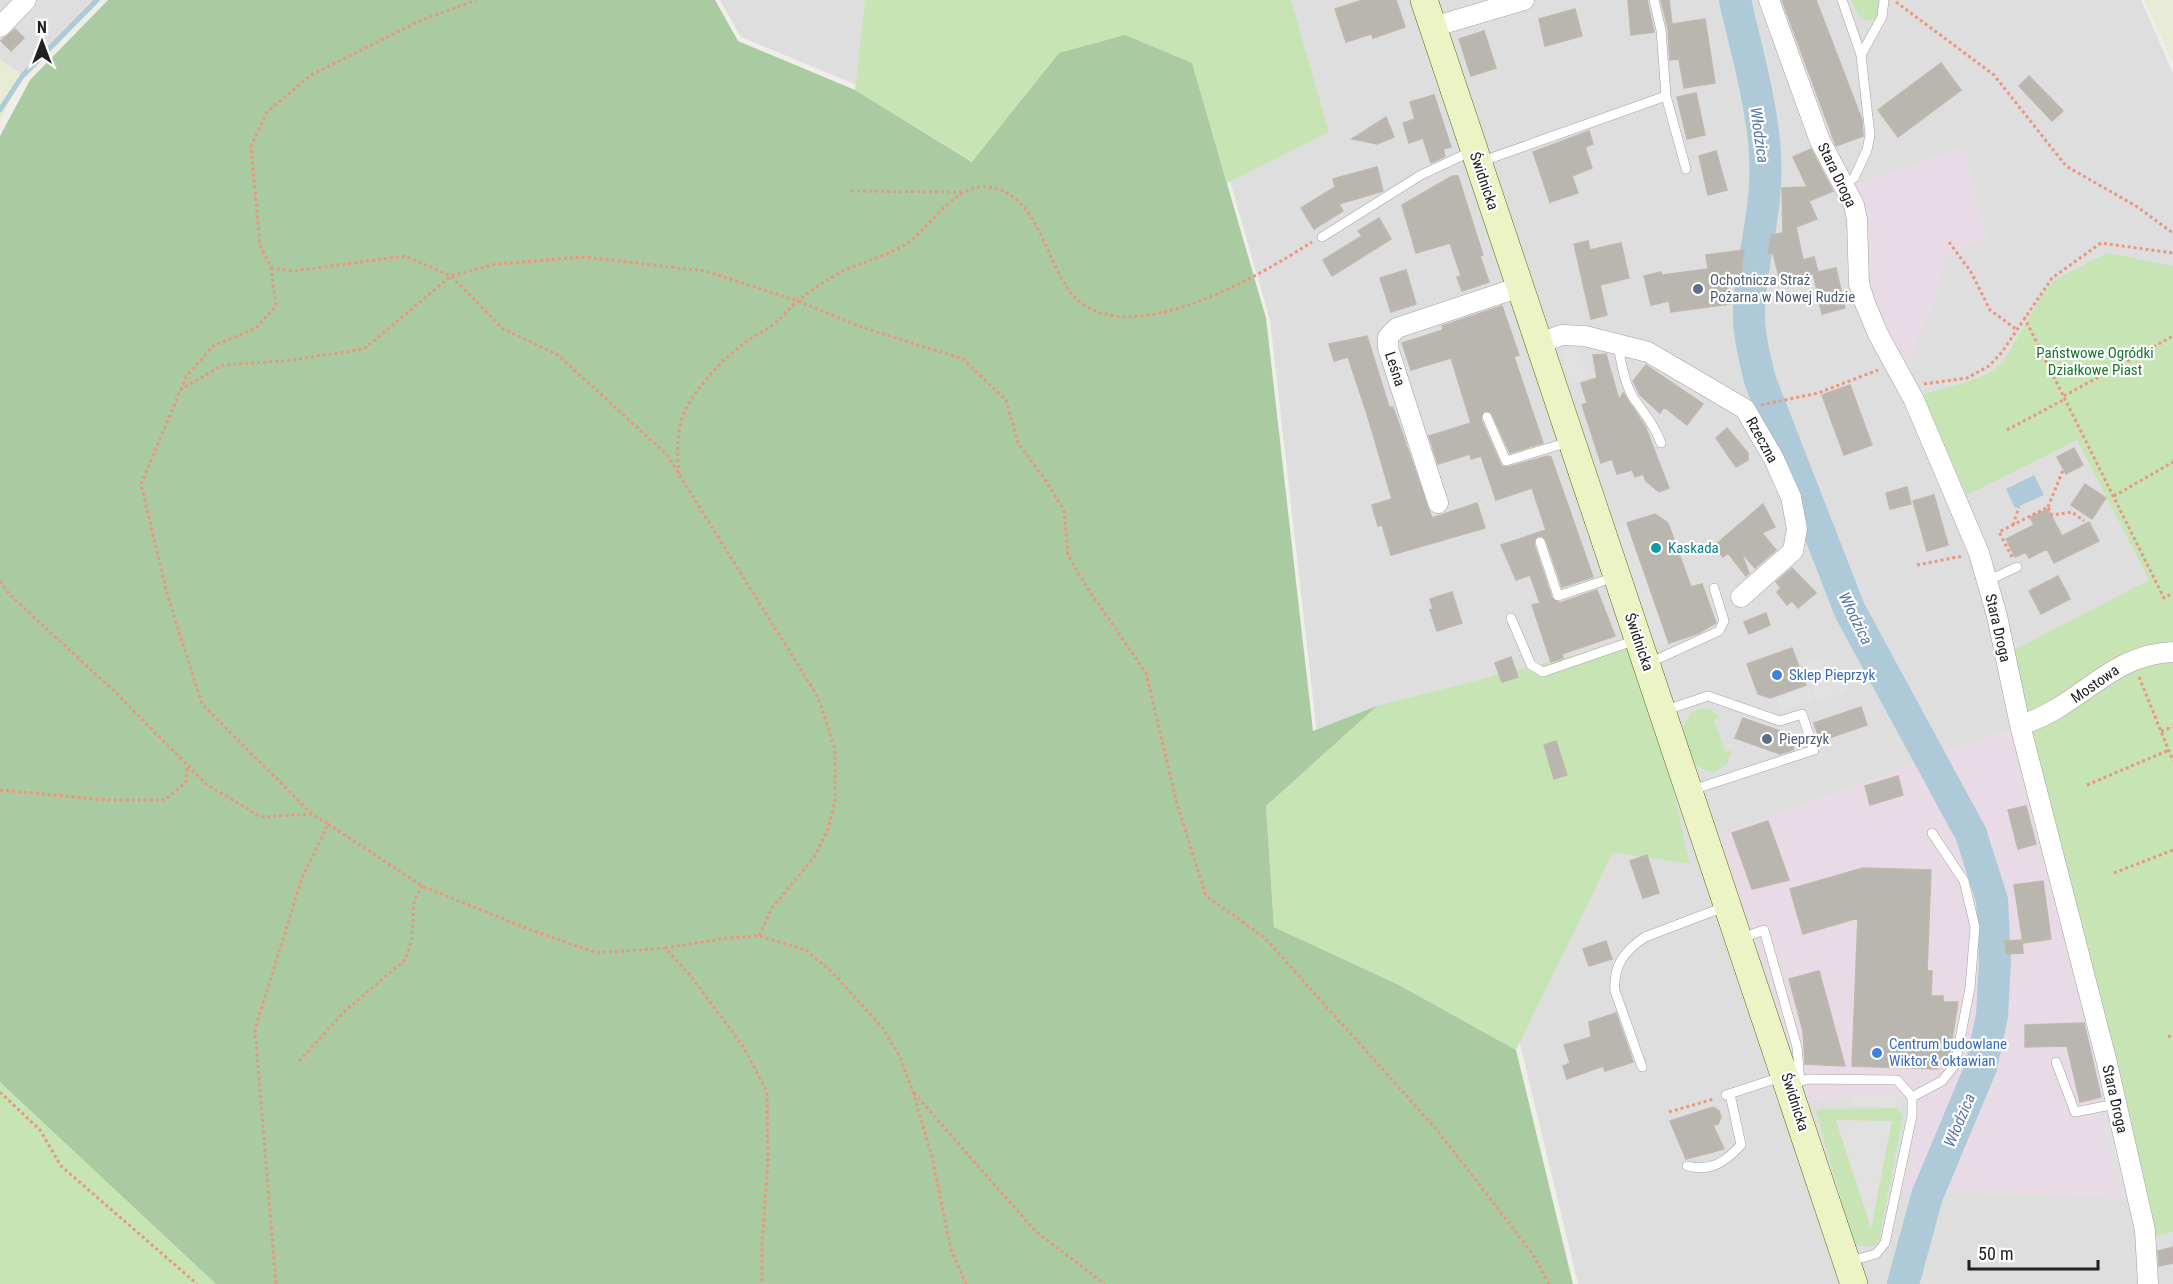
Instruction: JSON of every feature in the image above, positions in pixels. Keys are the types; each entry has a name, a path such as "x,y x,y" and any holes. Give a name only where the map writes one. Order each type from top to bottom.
{"street":[{"path":"0,27 26,0"},
{"name":"Świdnicka","path":"1424,0 1662,712 1792,1081 1851,1273"},
{"path":"1433,27 1524,0"},
{"name":"Stara Droga","path":"1769,0 1820,141 1844,183 1857,219 1860,284 1865,303 1943,462 1979,553 2116,1104 2145,1230 2148,1284"},
{"name":"Leśna","path":"1438,503 1388,348 1388,337 1397,328 1520,287"},
{"name":"Rzeczna","path":"1539,343 1562,335 1585,336 1648,352 1745,409 1774,459 1795,509 1797,529 1793,551 1741,597"},
{"name":"Mostowa","path":"2020,725 2045,718 2132,659 2155,653 2173,652"}],"lane":[{"path":"1654,0 1661,30 1666,96 1686,169"},
{"path":"1842,0 1862,55 1870,135 1867,150 1854,178 1844,183"},
{"path":"1862,55 1882,17 1884,0"},
{"path":"1322,237 1421,175 1666,96"},
{"path":"1618,344 1623,372 1634,398 1646,412 1661,443"},
{"path":"1487,417 1506,461 1572,441"},
{"path":"1540,542 1558,596 1617,576"},
{"path":"1987,581 2017,567"},
{"path":"1511,618 1532,665 1544,672 1642,652 1719,631 1724,621 1714,588"},
{"path":"1662,712 1708,696 1780,721 1802,714 1814,750 1690,791"},
{"path":"1912,1097 1942,1081 1955,1065 1970,988 1975,927 1964,881 1932,833"},
{"path":"1642,1067 1616,991 1614,977 1617,965 1624,954 1645,937 1729,905"},
{"path":"2056,1062 2075,1112 2116,1104"},
{"path":"1687,1166 1700,1169 1724,1163 1741,1145 1727,1095 1808,1079 1897,1080 1912,1097 1912,1116 1885,1243 1876,1254 1851,1273"}],"path":[{"path":"476,0 419,21 311,75 267,112 251,146 260,245 271,267 276,306 256,328 213,346 186,377 141,484 167,594 202,704 312,814 422,885 528,929 597,952 665,948 728,938 759,936 806,950 831,971 882,1027 900,1057 932,1157 951,1250 966,1284"},
{"path":"1889,0 1901,4 1994,75 2066,166 2136,206 2173,233"},
{"path":"851,191 963,192 988,186 1019,200 1037,226 1073,295 1098,313 1128,318 1168,312 1263,273 1322,237"},
{"path":"679,476 677,447 684,412 706,380 744,344 776,322 798,301 842,272 908,243 963,192"},
{"path":"1949,242 1971,272 1990,310 2016,329"},
{"path":"1908,389 1918,384 1953,380 1978,373 1989,366 2002,352 2052,278 2101,243 2173,253"},
{"path":"271,267 293,271 405,256 451,276 503,328 558,355 666,455 818,697 835,749 835,801 828,829 815,856 772,908 759,936"},
{"path":"180,390 223,365 284,361 364,349 451,276 496,264 584,257 705,271 798,301 861,327 963,359 1005,400 1018,443 1064,510 1068,555 1086,586 1146,673 1177,804 1206,896 1265,938 1429,1121 1532,1253 1549,1284"},
{"path":"2024,317 2164,598 2173,593"},
{"path":"2007,430 2173,336"},
{"path":"1754,407 1786,398 1818,393 1893,363"},
{"path":"2114,496 2173,462"},
{"path":"2017,567 1999,532 2048,507 2063,470"},
{"path":"2013,525 2019,507"},
{"path":"2048,507 2052,515 2072,513 2084,520"},
{"path":"1917,565 1979,553"},
{"path":"0,581 10,595 116,693 187,768 206,783 261,817 312,814"},
{"path":"2132,659 2173,761"},
{"path":"2161,731 2173,727"},
{"path":"2087,785 2169,750"},
{"path":"0,790 107,800 165,800 186,782 187,768"},
{"path":"276,1284 255,1029 302,878 328,825"},
{"path":"2114,873 2173,850"},
{"path":"299,1061 344,1012 406,958 412,939 414,901 422,885"},
{"path":"665,948 689,974 743,1046 767,1092 768,1162 762,1244 762,1284"},
{"path":"2168,1037 2173,1035"},
{"path":"0,1092 40,1130 62,1166 197,1284"},
{"path":"913,1092 1035,1231 1105,1284"},
{"path":"1669,1112 1727,1095"}],"shaded area":[{"path":"0,0 101,0 25,78 0,60"},
{"path":"720,0 2141,0 2173,73 2173,1284 1578,1284 1520,1044 1400,980 1270,808 1317,734 1270,320 1195,60 1126,31 859,86 741,37"},
{"path":"1964,147 1987,238 1946,255 1935,304 1903,371 1869,287 1870,254 1852,185"},
{"path":"1577,347 1588,378 1570,384 1560,353"},
{"path":"1626,523 1668,643 1653,648 1612,528"},
{"path":"1821,657 1836,666 1848,692 1818,703 1804,663"},
{"path":"1809,687 1814,699 1781,712 1777,699"},
{"path":"2020,725 2138,1199 1896,1191 1912,1097 1795,1102 1715,836"},
{"path":"1853,1096 1896,1096 1896,1106 1853,1106"},
{"path":"1836,1120 1892,1121 1871,1228"},
{"path":"2113,1121 2130,1195 2120,1195 2103,1124"}],"green space":[{"path":"108,0 715,0 738,41 855,90 972,162 1059,53 1125,35 1192,63 1266,318 1313,731 1377,706 1266,806 1274,927 1399,985 1516,1050 1573,1284 216,1284 0,1082 0,136 30,80"},
{"path":"865,0 1291,0 1329,132 1227,183 1192,63 1059,53 973,162 855,90"},
{"path":"1851,0 1881,0 1879,16 1871,21 1861,19"},
{"path":"2144,0 2173,0 2173,63"},
{"path":"0,59 23,75 0,122"},
{"name":"Państwowe Ogródki Działkowe Piast","path":"2107,253 2173,266 2173,643 2149,646 2129,653 2046,706 2027,712 2014,650 2149,580 2077,440 1967,495 1922,395 1976,379 1995,369 2004,361 2042,295 2054,280"},
{"path":"1638,639 1690,864 1613,852 1516,1050 1399,985 1274,927 1266,806 1377,706"},
{"path":"2173,659 2173,1232 2156,1236 2094,980 2030,735 2128,668"},
{"path":"1701,708 1710,709 1720,718 1714,720 1725,752 1731,750 1727,764 1715,772 1704,770 1695,763 1684,744 1685,722 1691,714"},
{"path":"0,1082 10,1089 216,1284 0,1284"},
{"path":"1897,1108 1903,1116 1879,1240 1874,1246 1857,1246 1853,1242 1816,1111 1820,1109"}],"water":[{"path":"2034,475 2044,495 2015,508 2006,489"}],"building":[{"path":"1363,0 1396,0 1405,27 1373,38 1371,34 1346,42 1335,9"},
{"path":"1628,0 1647,0 1654,32 1631,35"},
{"path":"1661,0 1669,0 1672,24 1705,19 1715,83 1684,88 1679,59 1670,60 1668,29"},
{"path":"1782,0 1816,0 1862,120 1863,136 1836,146"},
{"path":"1575,9 1582,36 1545,46 1539,19"},
{"path":"15,29 24,38 11,51 1,41"},
{"path":"1484,31 1496,68 1471,76 1459,39"},
{"path":"1941,63 1961,90 1898,137 1878,110"},
{"path":"2029,76 2063,111 2052,121 2019,86"},
{"path":"1696,93 1705,135 1687,139 1677,97"},
{"path":"1434,95 1451,147 1443,149 1445,156 1431,163 1423,138 1409,143 1403,123 1415,119 1410,102"},
{"path":"1386,117 1394,137 1377,144 1352,139"},
{"path":"1589,131 1593,144 1585,147 1592,168 1572,176 1578,193 1550,202 1533,152"},
{"path":"1811,149 1833,191 1809,201 1817,219 1796,227 1803,260 1814,257 1818,272 1780,281 1773,253 1768,254 1771,235 1783,233 1782,188 1807,187 1793,157"},
{"path":"1716,151 1727,190 1708,195 1699,156"},
{"path":"1377,167 1383,191 1339,204 1343,211 1314,229 1301,208 1335,187 1333,179"},
{"path":"1452,176 1458,176 1483,255 1480,256 1489,282 1462,291 1457,277 1461,276 1450,243 1416,253 1402,205"},
{"path":"1379,218 1391,239 1332,276 1323,260 1362,236 1358,231"},
{"path":"1588,241 1590,250 1621,243 1629,278 1600,285 1607,315 1591,319 1574,244"},
{"name":"Ochotnicza Straż Pożarna w Nowej Rudzie","path":"1744,250 1741,274 1726,273 1730,304 1671,312 1669,301 1651,305 1644,276 1661,272 1662,275 1708,269 1706,255"},
{"path":"1836,268 1845,308 1822,314 1813,273"},
{"path":"1406,270 1416,304 1391,312 1380,278"},
{"path":"1502,306 1519,355 1514,357 1543,443 1510,453 1491,412 1484,411 1481,420 1502,467 1551,457 1593,577 1562,587 1546,540 1542,536 1537,536 1534,544 1552,598 1560,603 1597,590 1615,636 1562,654 1563,658 1551,662 1532,605 1540,603 1530,575 1516,580 1501,545 1546,530 1532,488 1496,500 1481,456 1471,459 1470,454 1438,464 1429,436 1471,423 1451,358 1411,370 1402,343 1443,330 1442,326"},
{"path":"1367,336 1389,407 1393,407 1432,518 1477,503 1485,528 1391,555 1382,525 1378,526 1372,505 1392,499 1348,357 1334,361 1329,344"},
{"path":"1606,354 1619,400 1623,393 1645,426 1669,488 1659,492 1646,481 1643,474 1635,477 1632,470 1617,474 1612,459 1601,463 1582,405 1587,403 1581,383 1597,378 1593,355"},
{"path":"1646,365 1703,404 1687,425 1664,407 1660,413 1640,395 1633,381"},
{"path":"1850,385 1872,445 1844,455 1822,395"},
{"path":"1727,428 1748,453 1748,460 1736,467 1716,438"},
{"path":"2074,448 2083,465 2066,474 2057,457"},
{"path":"2085,484 2106,498 2092,519 2071,505"},
{"path":"1907,487 1911,504 1890,509 1886,493"},
{"path":"1934,495 1948,545 1927,551 1913,501"},
{"path":"1763,504 1775,527 1762,533 1776,550 1755,568 1741,552 1749,573 1746,576 1728,553 1723,557 1714,546"},
{"path":"2048,509 2062,536 2089,522 2099,541 2054,563 2047,549 2029,558 2026,552 2015,557 2006,539 2034,525 2030,517"},
{"path":"1655,514 1668,523 1691,587 1702,584 1716,623 1699,633 1669,643 1627,523"},
{"path":"1792,568 1816,593 1798,608 1792,601 1787,605 1777,592 1781,588 1776,582"},
{"path":"2058,576 2070,599 2041,614 2029,591"},
{"path":"1452,592 1462,623 1437,631 1430,610 1433,609 1430,599"},
{"path":"1766,613 1770,625 1749,634 1744,622"},
{"path":"1792,648 1806,685 1770,698 1758,694 1747,664"},
{"path":"1511,657 1518,677 1502,682 1495,663"},
{"path":"1861,707 1867,725 1820,741 1814,723"},
{"path":"1743,718 1797,737 1793,750 1780,754 1735,738"},
{"path":"1556,741 1567,775 1554,779 1544,745"},
{"path":"1898,776 1903,795 1870,805 1865,786"},
{"path":"2026,806 2036,844 2018,849 2008,810"},
{"path":"1768,821 1789,880 1752,889 1732,833"},
{"path":"1647,855 1659,893 1643,898 1630,861"},
{"path":"1863,868 1931,870 1927,971 1932,971 1931,996 1943,996 1943,1002 1958,1002 1949,1058 1938,1069 1852,1066 1858,918 1803,934 1790,889"},
{"path":"2043,881 2051,939 2023,943 2014,885"},
{"path":"2022,940 2023,953 2006,954 2005,941"},
{"path":"1606,941 1612,959 1589,966 1583,949"},
{"path":"1819,971 1845,1066 1805,1064 1803,1031 1789,979"},
{"path":"1616,1013 1633,1062 1605,1071 1603,1066 1567,1079 1563,1066 1570,1063 1564,1045 1591,1037 1589,1022"},
{"path":"2084,1023 2101,1097 2080,1102 2067,1046 2025,1047 2025,1025"},
{"path":"1713,1107 1719,1111 1721,1117 1718,1124 1713,1125 1724,1149 1686,1159 1670,1121"},
{"path":"2173,1247 2173,1263 2159,1266 2158,1251"}],"waterway":[{"path":"0,110 23,75 97,0"},
{"name":"Włodzica","path":"1735,0 1764,139 1764,202 1749,304 1750,336 1760,380 1850,611 1971,834 1992,900 1995,961 1992,1016 1981,1067 1927,1196 1903,1284"}],"place":[{"name":"Ochotnicza Straż Pożarna w Nowej Rudzie","path":"1698,289"},
{"name":"Kaskada","path":"1656,548"},
{"name":"Sklep Pieprzyk","path":"1777,675"},
{"name":"Pieprzyk","path":"1767,739"},
{"name":"Centrum budowlane Wiktor & oktawian","path":"1877,1053"}]}
